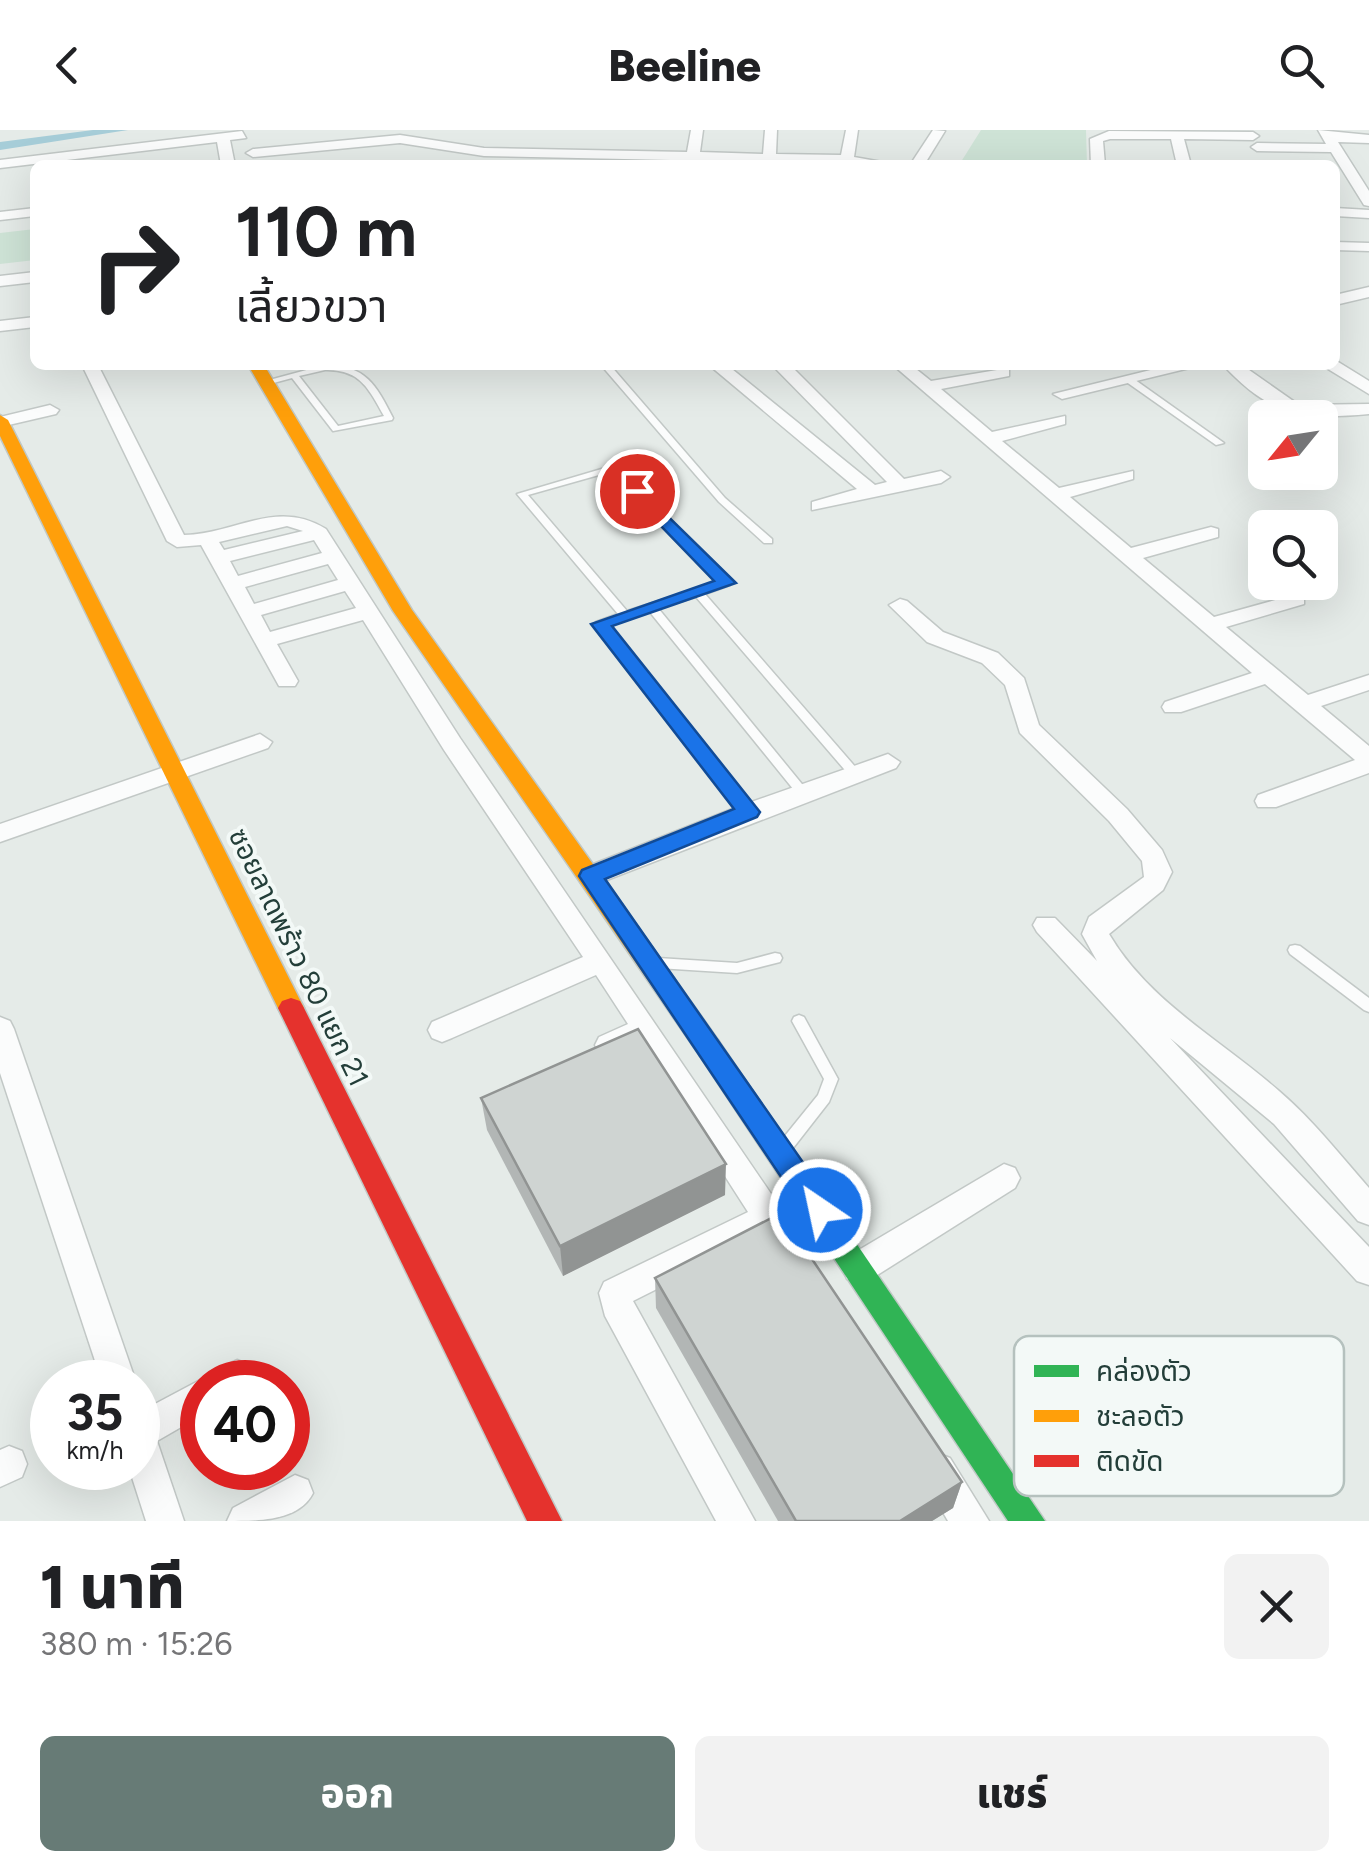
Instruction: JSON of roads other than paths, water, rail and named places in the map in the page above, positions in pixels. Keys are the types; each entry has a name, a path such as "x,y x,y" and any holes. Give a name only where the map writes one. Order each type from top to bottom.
{"street":[{"path":"466,150 476,130"},
{"path":"693,156 697,130"},
{"path":"769,157 772,130"},
{"path":"840,160 852,130"},
{"path":"920,160 938,131"},
{"path":"229,134 256,159 352,136 402,135 466,150 480,158 545,148 560,159 618,148 638,160 693,156 710,160"},
{"path":"66,160 229,134"},
{"path":"228,160 229,134"},
{"path":"1177,136 1183,160"},
{"path":"1097,160 1094,145 1100,137 1369,139"},
{"path":"1330,139 1362,181 1369,202"},
{"path":"143,160 144,145"},
{"path":"728,160 792,160"},
{"path":"0,164 30,162"},
{"path":"1340,212 1369,214"},
{"path":"0,216 30,213"},
{"path":"1340,246 1369,247"},
{"path":"0,281 30,278"},
{"path":"1340,299 1369,292"},
{"path":"0,326 30,323"},
{"path":"92,370 170,535 177,541 213,549 285,518 305,520 319,533 366,612 790,1249"},
{"path":"722,370 872,491"},
{"path":"785,370 901,486"},
{"path":"908,370 1126,556 1213,624 1369,762 1267,800"},
{"path":"1062,394 1170,370"},
{"path":"1238,370 1294,410 1320,413 1368,402 1339,370"},
{"path":"928,388 1003,372"},
{"path":"261,374 403,611 651,962 1028,1521"},
{"path":"0,421 50,410"},
{"path":"991,438 1059,420"},
{"name":"ซอยลาดพร้าว 80 แยก 21","path":"0,421 545,1521"},
{"path":"1056,494 1126,474"},
{"path":"819,506 941,477"},
{"path":"1126,556 1212,533"},
{"path":"213,549 287,680"},
{"path":"232,584 335,556"},
{"path":"248,612 350,583"},
{"path":"1213,624 1297,600"},
{"path":"900,605 935,637 990,658 1016,682 1028,728 1118,815 1153,857 1157,879 1098,924 1094,934 1099,943 1187,1039 1275,1106 1369,1211"},
{"path":"264,641 366,612"},
{"path":"1173,707 1270,674"},
{"path":"1305,704 1369,682"},
{"path":"0,833 260,742"},
{"path":"590,876 888,762"},
{"path":"1046,925 1369,1270"},
{"path":"442,1030 602,962"},
{"path":"0,1029 112,1360"},
{"path":"573,1061 646,1029"},
{"path":"859,1268 1004,1178"},
{"path":"736,1521 616,1305 616,1293 770,1217"},
{"path":"918,1441 970,1521"},
{"path":"155,1490 165,1521"},
{"path":"246,1521 295,1493"}],"lane":[{"path":"261,374 295,376 321,370"},
{"path":"295,376 336,429 389,418 364,377 355,370"},
{"path":"609,370 722,500 768,541"},
{"path":"1128,379 1218,443"},
{"path":"625,615 522,494 615,468 726,583 600,624 749,812"},
{"path":"698,593 854,773"},
{"path":"651,607 802,792"},
{"path":"1295,950 1369,1006"},
{"path":"651,962 737,968 775,958"},
{"path":"780,1153 824,1098 830,1079 799,1021"}],"waterway":[{"path":"0,146 122,130"}]}
